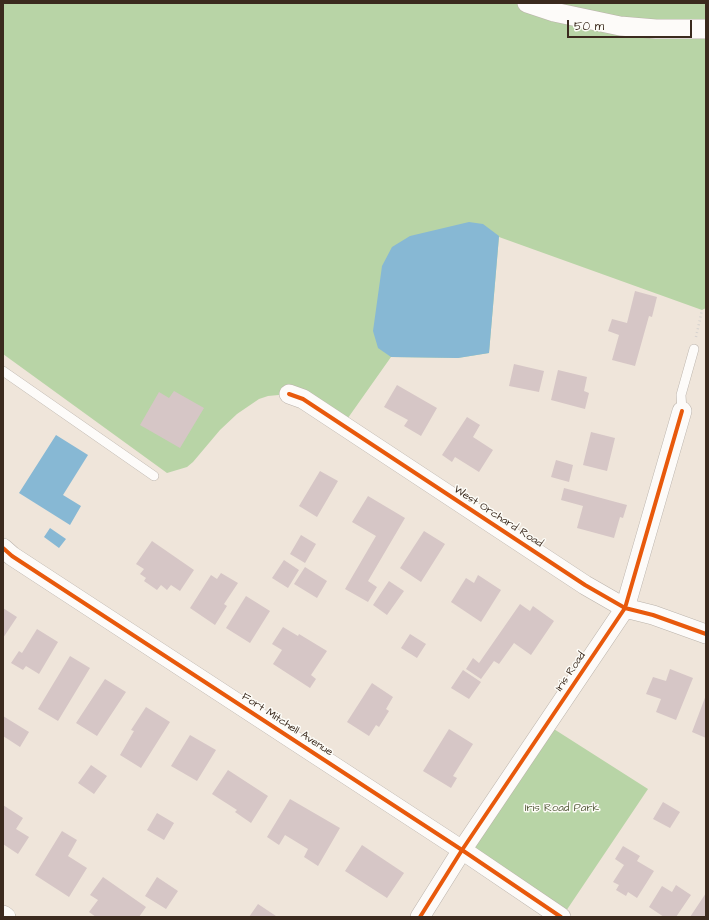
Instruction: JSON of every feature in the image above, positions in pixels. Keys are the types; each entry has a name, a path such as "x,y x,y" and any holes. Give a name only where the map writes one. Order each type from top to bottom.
{"street":[{"path":"527,3 554,12 620,26 656,29 706,29"},
{"name":"West Orchard Road","path":"289,394 303,399 585,585 625,608 653,615 706,634"},
{"name":"Iris Road","path":"420,917 462,850 625,608 682,411"},
{"name":"Fort Mitchell Avenue","path":"6,558 462,850 561,917"}],"lane":[{"path":"682,411 681,395 694,349"},
{"path":"3,371 154,476"}],"path":[{"path":"694,349 702,310"}],"green space":[{"path":"3,3 706,3 706,308 702,310 499,237 489,353 458,358 391,357 343,425 289,394 268,396 259,399 237,414 220,430 187,467 167,473 3,354"},
{"name":"Iris Road Park","path":"546,724 648,789 562,917 462,850"}],"water":[{"path":"469,222 483,224 499,236 489,353 458,358 391,357 378,348 373,331 382,266 392,247 410,236"},
{"path":"56,435 88,455 63,495 81,506 70,525 19,493"},
{"path":"50,528 66,539 59,548 44,537"}],"building":[{"path":"635,291 657,297 652,317 649,316 635,366 612,360 619,335 608,331 612,319 627,323"},
{"path":"514,364 544,371 539,392 509,386"},
{"path":"558,370 587,377 584,391 589,393 585,409 551,400"},
{"path":"397,385 437,408 421,436 404,426 408,420 384,407"},
{"path":"174,391 204,408 180,448 140,425 159,392 169,398"},
{"path":"467,417 480,425 473,437 493,450 479,472 455,457 452,462 442,455"},
{"path":"591,432 615,438 607,471 583,465"},
{"path":"556,460 573,465 569,482 551,477"},
{"path":"320,471 338,481 317,517 299,506"},
{"path":"564,488 627,505 623,518 620,517 614,538 577,528 583,506 561,500"},
{"path":"368,496 405,518 368,581 377,587 368,602 345,589 376,536 352,522"},
{"path":"424,531 445,544 421,582 400,568"},
{"path":"301,535 316,544 305,563 290,554"},
{"path":"152,541 194,570 180,591 171,585 167,590 161,585 157,590 144,581 146,578 140,574 144,569 136,564"},
{"path":"284,560 299,570 288,588 272,578"},
{"path":"305,567 327,581 317,598 294,584"},
{"path":"221,573 238,583 224,604 227,606 215,625 190,608 211,575 217,579"},
{"path":"478,575 501,590 481,622 451,602 466,578 474,583"},
{"path":"389,581 404,591 387,615 373,605"},
{"path":"246,596 270,611 250,643 226,628"},
{"path":"520,604 530,611 533,606 554,621 531,655 514,643 499,664 494,661 481,679 466,669 473,658 479,663"},
{"path":"3,608 17,617 3,638"},
{"path":"283,627 298,636 299,634 327,651 311,675 316,679 310,688 273,664 282,650 272,644"},
{"path":"37,629 58,642 39,674 26,666 23,670 11,663 19,651 22,653"},
{"path":"410,634 426,644 417,658 401,648"},
{"path":"70,656 90,668 58,721 38,709"},
{"path":"670,669 693,678 676,720 656,712 661,699 646,694 653,677 666,681"},
{"path":"463,670 481,682 469,699 451,688"},
{"path":"105,679 126,692 97,736 76,723"},
{"path":"372,683 393,697 386,709 389,711 379,727 376,725 369,736 347,722"},
{"path":"706,695 706,738 692,732"},
{"path":"146,707 170,722 141,768 120,755 134,731 131,730"},
{"path":"3,716 29,732 20,747 3,736"},
{"path":"449,729 473,744 453,776 457,778 451,788 423,771"},
{"path":"190,735 216,750 197,781 171,766"},
{"path":"91,765 107,776 94,794 78,783"},
{"path":"228,770 268,796 251,823 235,812 237,810 212,794"},
{"path":"290,799 340,828 318,866 304,857 308,849 285,835 279,845 267,837"},
{"path":"663,802 680,812 670,828 653,819"},
{"path":"3,805 23,818 16,829 29,837 18,854 3,844"},
{"path":"157,813 174,823 164,840 147,830"},
{"path":"62,831 77,840 68,856 87,868 69,897 35,875"},
{"path":"362,845 404,873 387,898 345,871"},
{"path":"623,846 640,856 637,861 654,871 637,898 628,892 626,896 616,890 619,885 613,882 624,865 615,859"},
{"path":"103,877 146,907 139,917 96,917 89,912 98,900 90,895"},
{"path":"157,877 178,891 166,909 145,896"},
{"path":"676,885 691,895 676,917 664,917 649,907 662,886 672,892"},
{"path":"706,893 706,917 690,917"},
{"path":"258,904 276,916 249,917"}],"cycle path":[{"path":"289,394 303,399 585,585 625,608 653,615 706,634"},
{"path":"420,917 462,850 625,608 682,411"},
{"path":"3,548 12,556 462,850 561,917"}]}
